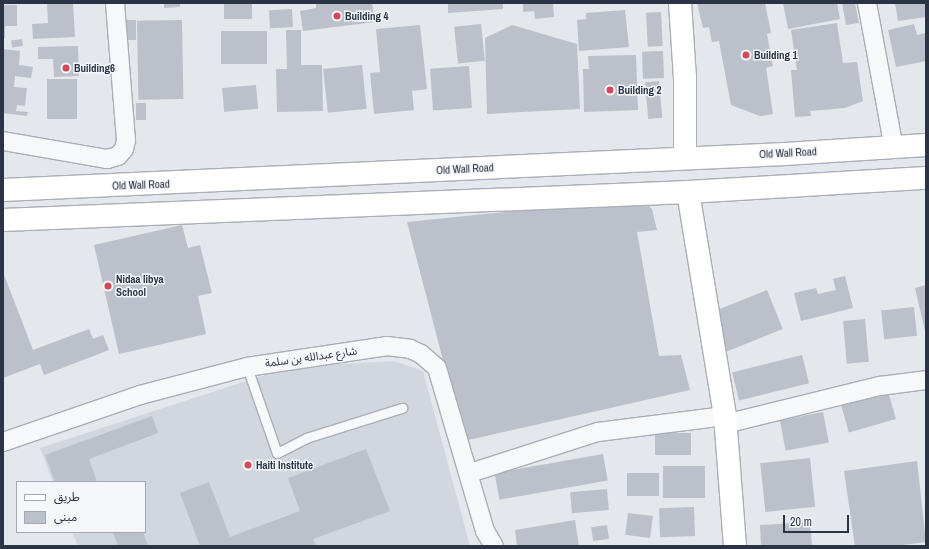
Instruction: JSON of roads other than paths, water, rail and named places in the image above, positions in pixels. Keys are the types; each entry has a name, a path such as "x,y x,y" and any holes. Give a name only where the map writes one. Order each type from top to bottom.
{"main road":[{"path":"680,3 685,78 685,157"},
{"name":"Old Wall Road","path":"3,190 309,178 685,157 894,148 926,145"},
{"path":"309,178 309,208"},
{"path":"3,220 688,192 926,178"},
{"path":"688,192 725,420 736,546"}],"street":[{"path":"3,141 108,159 118,156 124,149 126,140 115,3"},
{"path":"867,3 894,148"},
{"name":"شارع عبدالله بن سلمة","path":"3,442 140,395 247,367 387,346 410,349 421,354 437,368 470,474 485,531 494,546"},
{"path":"470,474 598,432 725,420 880,386 926,380"}],"lane":[{"path":"247,367 277,453 306,438 402,408"}],"place":[{"name":"Building 4","path":"337,16"},
{"name":"Building 1","path":"746,55"},
{"name":"Building6","path":"66,68"},
{"name":"Building 2","path":"610,90"},
{"name":"Nidaa libya School","path":"108,286"},
{"name":"Haiti Institute","path":"248,465"}]}
